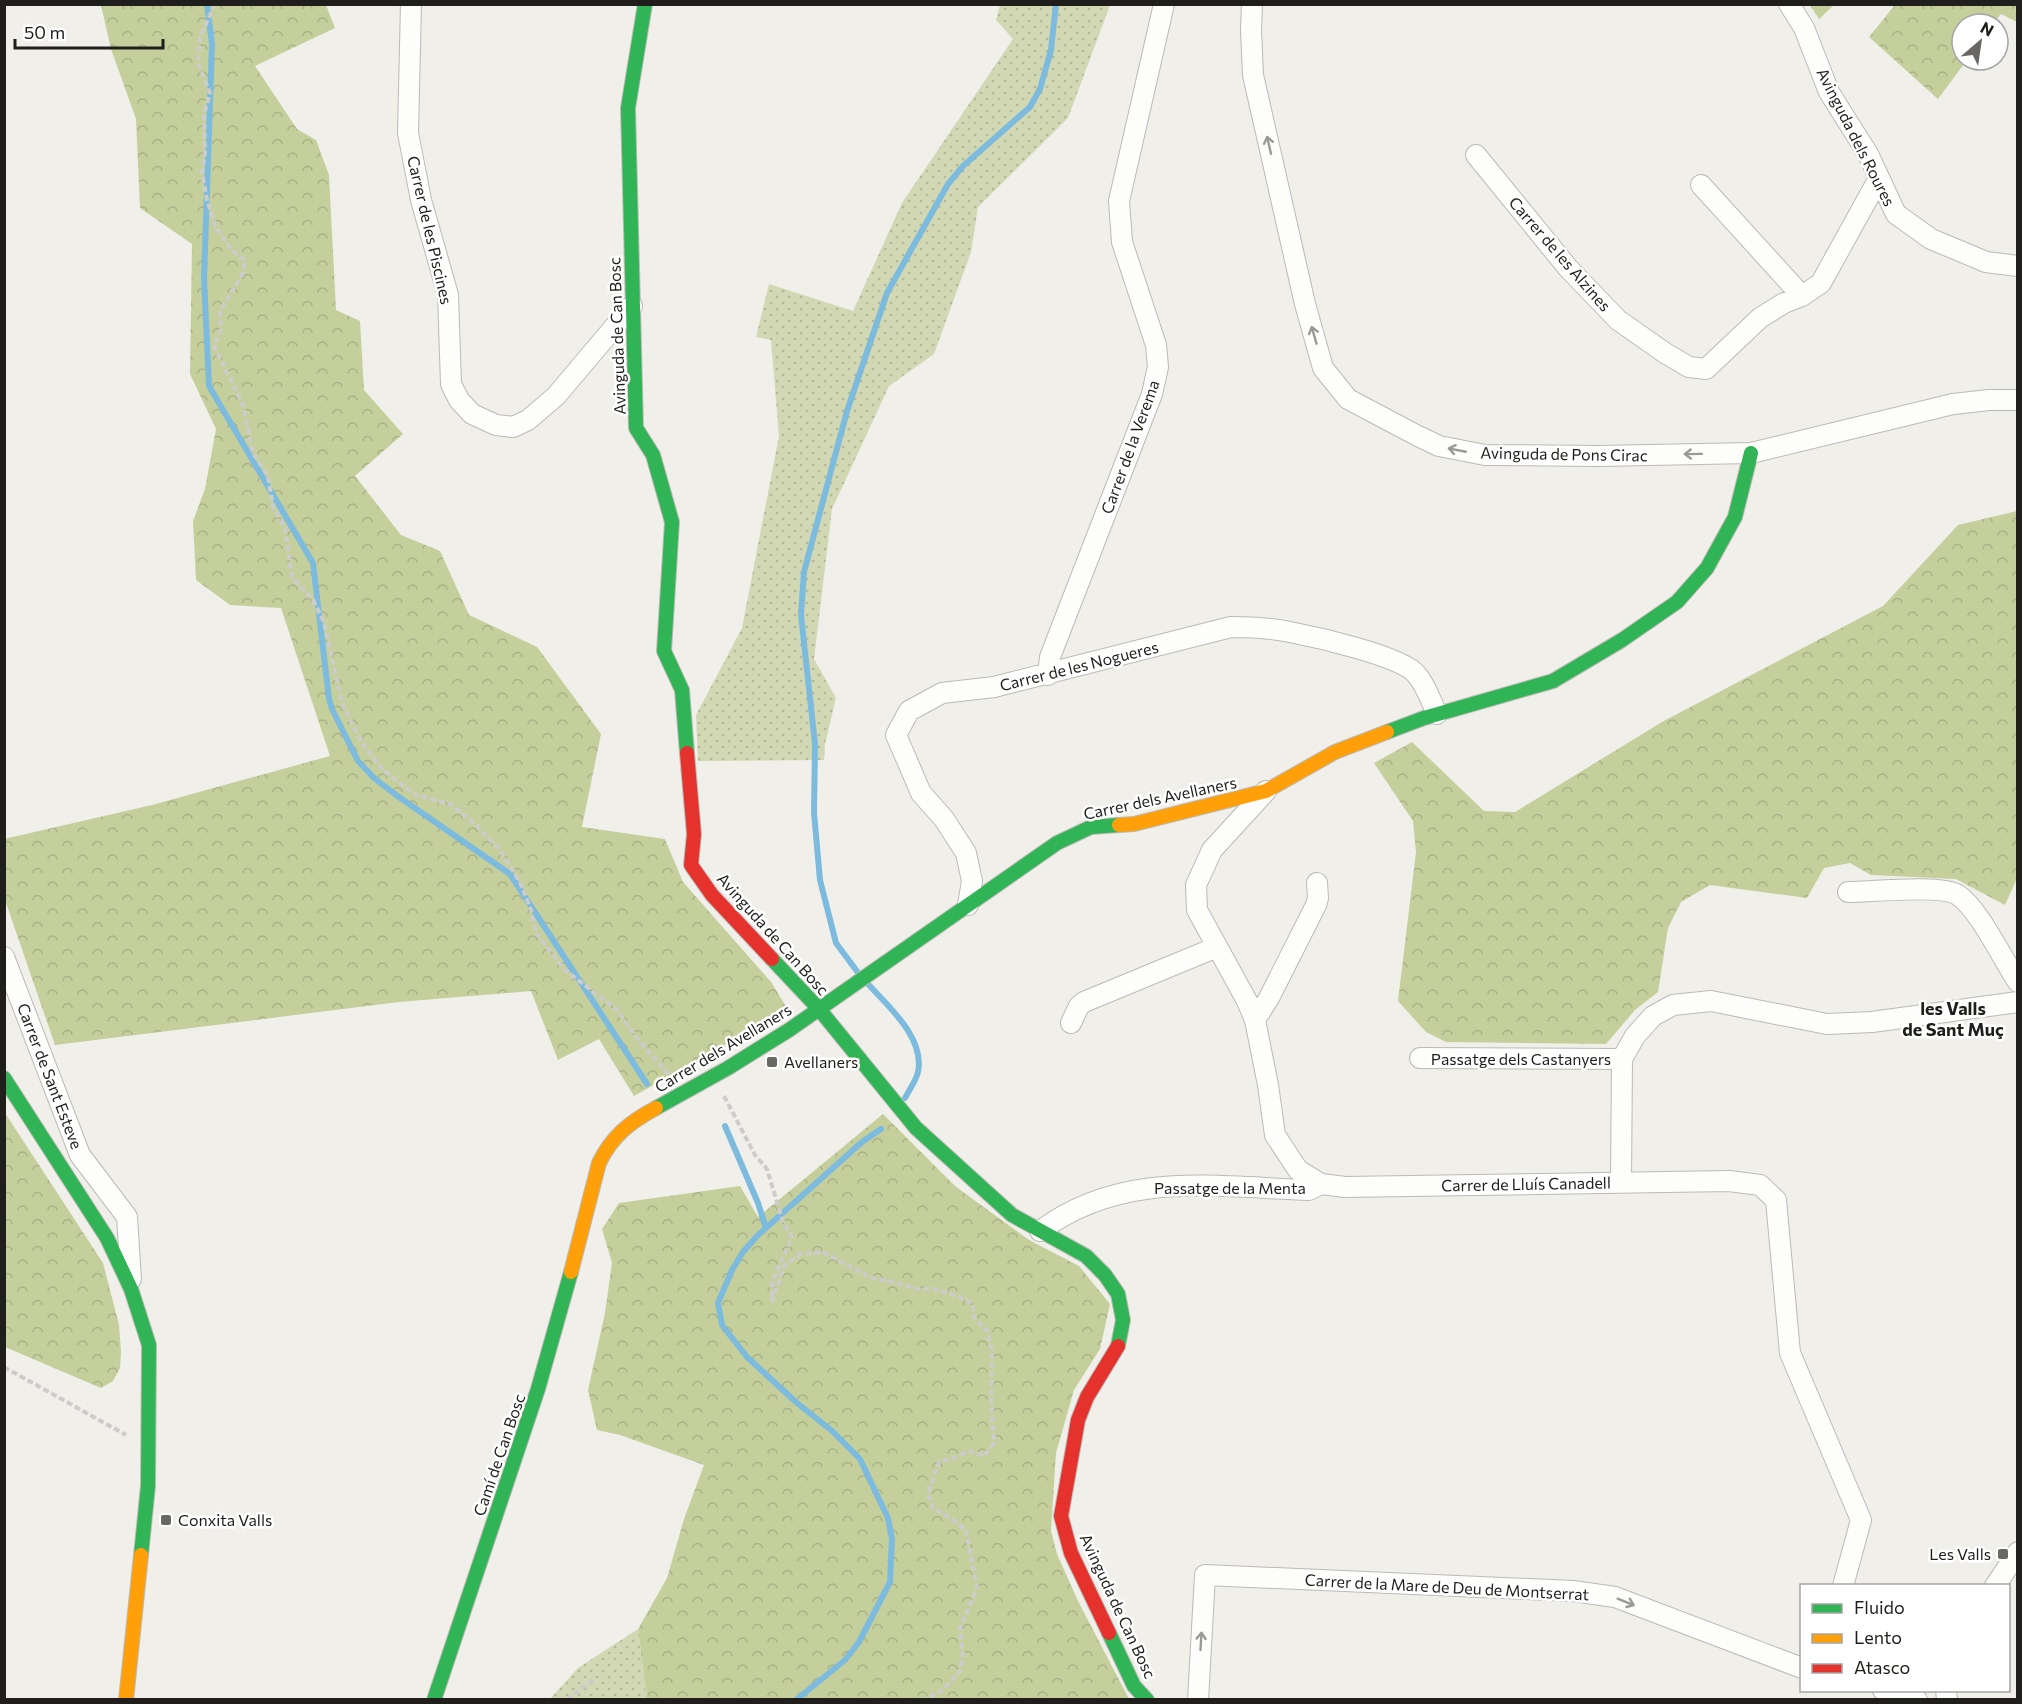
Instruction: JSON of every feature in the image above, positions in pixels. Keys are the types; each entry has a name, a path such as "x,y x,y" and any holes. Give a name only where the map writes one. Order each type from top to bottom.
{"street":[{"name":"Carrer de les Piscines","path":"411,4 408,134 421,200 448,295 451,384 459,400 472,414 496,425 513,427 528,420 556,396 632,306"},
{"name":"Avinguda de Can Bosc","path":"645,4 628,108 636,428 653,456 672,522 664,651 682,690 694,834 692,865 711,895 819,1009 916,1128 1012,1215 1086,1256 1113,1285 1121,1303 1122,1331 1117,1351 1087,1397 1074,1434 1061,1516 1071,1553 1134,1686 1147,1700"},
{"name":"Carrer de la Verema","path":"1048,675 1050,657 1152,394 1158,368 1152,330 1122,242 1119,201 1164,4"},
{"name":"Avinguda de Pons Cirac","path":"1252,4 1253,75 1305,304 1323,368 1348,399 1439,446 1485,455 1599,456 1752,453 1953,404 2018,400"},
{"name":"Avinguda dels Roures","path":"1789,4 1804,28 1829,92 1868,154 1896,214 1931,239 1986,262 2018,266"},
{"name":"Carrer de les Alzines","path":"1476,155 1568,268 1618,320 1689,367 1706,369 1760,318 1784,303 1802,296 1821,283 1879,178"},
{"path":"1701,184 1802,296"},
{"name":"Carrer dels Avellaners","path":"585,1218 599,1163 622,1128 789,1030 1057,843 1091,827 1134,824 1266,791 1335,752 1437,714 1553,681 1622,640 1677,603 1707,568 1735,517 1752,453"},
{"name":"Carrer de les Nogueres","path":"968,905 972,881 966,853 944,819 921,793 896,735 909,711 942,693 994,687 1231,627 1252,627 1289,631 1387,657 1415,672 1437,714"},
{"name":"Carrer de Lluís Canadell","path":"1266,791 1212,850 1196,885 1197,910 1247,1000 1255,1020 1275,1135 1298,1170 1321,1184 1345,1187 1729,1180 1760,1185 1776,1200 1790,1353 1861,1520 1844,1584"},
{"path":"1255,1020 1269,998 1316,905 1317,883"},
{"path":"1848,892 1938,890 1957,895 1973,911 2018,982"},
{"path":"1071,1023 1079,1006 1084,1002 1217,947"},
{"name":"Carrer de Sant Esteve","path":"4,957 80,1155 127,1217 131,1289"},
{"path":"1621,1182 1622,1059 1635,1036 1653,1016 1673,1005 1711,1001 1827,1024 1872,1022 2018,1002"},
{"name":"Passatge dels Castanyers","path":"1420,1058 1622,1059"},
{"path":"4,1078 107,1238 131,1289 149,1345 148,1486 126,1700"},
{"name":"Passatge de la Menta","path":"1040,1231 1077,1209 1115,1194 1141,1188 1208,1184 1309,1190 1321,1184"},
{"name":"Camí de Can Bosc","path":"434,1700 538,1389 585,1218"},
{"path":"1996,1584 2018,1552"},
{"name":"Carrer de la Mare de Deu de Montserrat","path":"1198,1700 1205,1575 1573,1591 1615,1597 1800,1667"},
{"path":"1890,1692 1917,1700"}],"path":[{"path":"215,4 200,37 198,63 210,93 204,114 205,153 202,173 207,200 216,228 232,250 245,261 242,275 220,311 221,330 214,346 243,405 253,453 268,476 273,507 285,528 292,578 313,600 324,622 342,703 361,742 384,771 416,795 450,804 476,825 499,849 520,882 531,910 536,933 565,970 617,1010 658,1063 685,1092"},
{"path":"714,1076 755,1155 766,1169 779,1212 792,1237 772,1282 772,1301 786,1266 801,1254 823,1252 872,1278 916,1289 934,1289 958,1296 973,1304 974,1318 987,1331 992,1350 990,1401 994,1443 984,1456 969,1451 939,1462 928,1494 933,1508 966,1530 977,1588 960,1628 963,1655 960,1671 943,1690 924,1700"},
{"path":"4,1367 148,1448"},
{"path":"567,1700 593,1680"}],"green space":[{"path":"101,5 326,5 335,28 255,66 297,129 316,140 329,175 336,310 360,321 364,390 403,434 355,476 401,535 440,551 469,615 537,647 601,734 582,827 665,839 683,882 771,982 787,1008 775,1017 634,1096 599,1039 558,1060 531,991 399,1002 55,1045 5,900 4,839 152,805 330,756 281,608 230,605 196,580 193,521 205,489 216,429 190,374 192,244 140,208 136,119 111,49"},
{"path":"1000,5 1110,5 1068,118 978,207 971,252 934,354 889,386 832,509 814,659 836,698 825,744 824,760 698,761 696,715 742,628 779,436 771,340 756,337 769,284 853,311 902,203 1013,39 996,20"},
{"path":"1810,5 1834,5 1819,19"},
{"path":"1895,5 2017,5 2017,22 2010,18 2010,12 1950,12 1950,72 1958,72 1938,99 1869,37"},
{"path":"2017,511 2018,876 2005,905 1956,879 1871,875 1850,863 1824,868 1807,898 1710,885 1681,902 1668,928 1658,992 1635,1010 1606,1044 1446,1042 1426,1032 1398,1001 1416,852 1413,821 1374,763 1412,742 1484,811 1515,812 1662,722 1883,606 1958,525"},
{"path":"5,1113 103,1263 119,1325 121,1352 120,1368 113,1381 101,1388 5,1347"},
{"path":"883,1114 955,1186 1029,1240 1079,1266 1110,1304 1100,1349 1074,1390 1056,1453 1051,1531 1057,1554 1078,1601 1129,1699 647,1699 638,1629 667,1578 684,1519 704,1465 620,1435 597,1430 588,1390 605,1313 612,1263 602,1229 619,1203 740,1186 758,1217"},
{"path":"638,1629 647,1699 549,1700 578,1668"}],"waterway":[{"path":"207,4 212,44 204,278 209,386 313,563 332,709 358,761 374,778 510,874 647,1084"},
{"path":"859,974 836,943 820,880 814,813 815,744 801,615 804,572 847,411 887,293 948,184 963,166 1030,107 1040,89 1051,50 1056,4"},
{"path":"868,984 895,1013 911,1035 916,1047 919,1059 918,1072 905,1098"},
{"path":"725,1126 758,1203 766,1228"},
{"path":"796,1700 845,1660 859,1642 890,1582 892,1539 888,1518 860,1459 831,1430 797,1403 747,1357 722,1325 718,1303 732,1270 743,1252 757,1236 862,1142 881,1129"}],"traffic: fast":[{"path":"645,4 628,108 636,428 653,455 672,522 664,651 682,690 687,753"},
{"path":"1387,732 1424,718 1553,681 1622,640 1677,602 1707,568 1735,517 1751,453"},
{"path":"656,1108 728,1068 789,1030 1057,843 1091,827 1119,825"},
{"path":"772,959 819,1009 916,1128 1012,1215 1086,1256 1105,1275 1118,1294 1123,1320 1118,1346"},
{"path":"4,1078 107,1238 131,1289 149,1345 148,1486 141,1555"},
{"path":"434,1700 538,1389 571,1272"},
{"path":"1109,1633 1134,1686 1147,1700"}],"traffic: slow":[{"path":"1119,825 1134,824 1266,791 1335,752 1387,732"},
{"path":"571,1272 599,1163 604,1153 616,1137 656,1108"},
{"path":"126,1700 141,1555"}],"traffic: jam":[{"path":"687,753 694,834 691,865 712,895 772,959"},
{"path":"1109,1633 1071,1553 1061,1516 1078,1420 1087,1397 1118,1346"}],"place":[{"name":"Avellaners","path":"772,1062"},
{"name":"Conxita Valls","path":"166,1520"},
{"name":"Les Valls","path":"2003,1554"}],"district":[{"name":"les Valls de Sant Muç","path":"1953,1019"}]}
